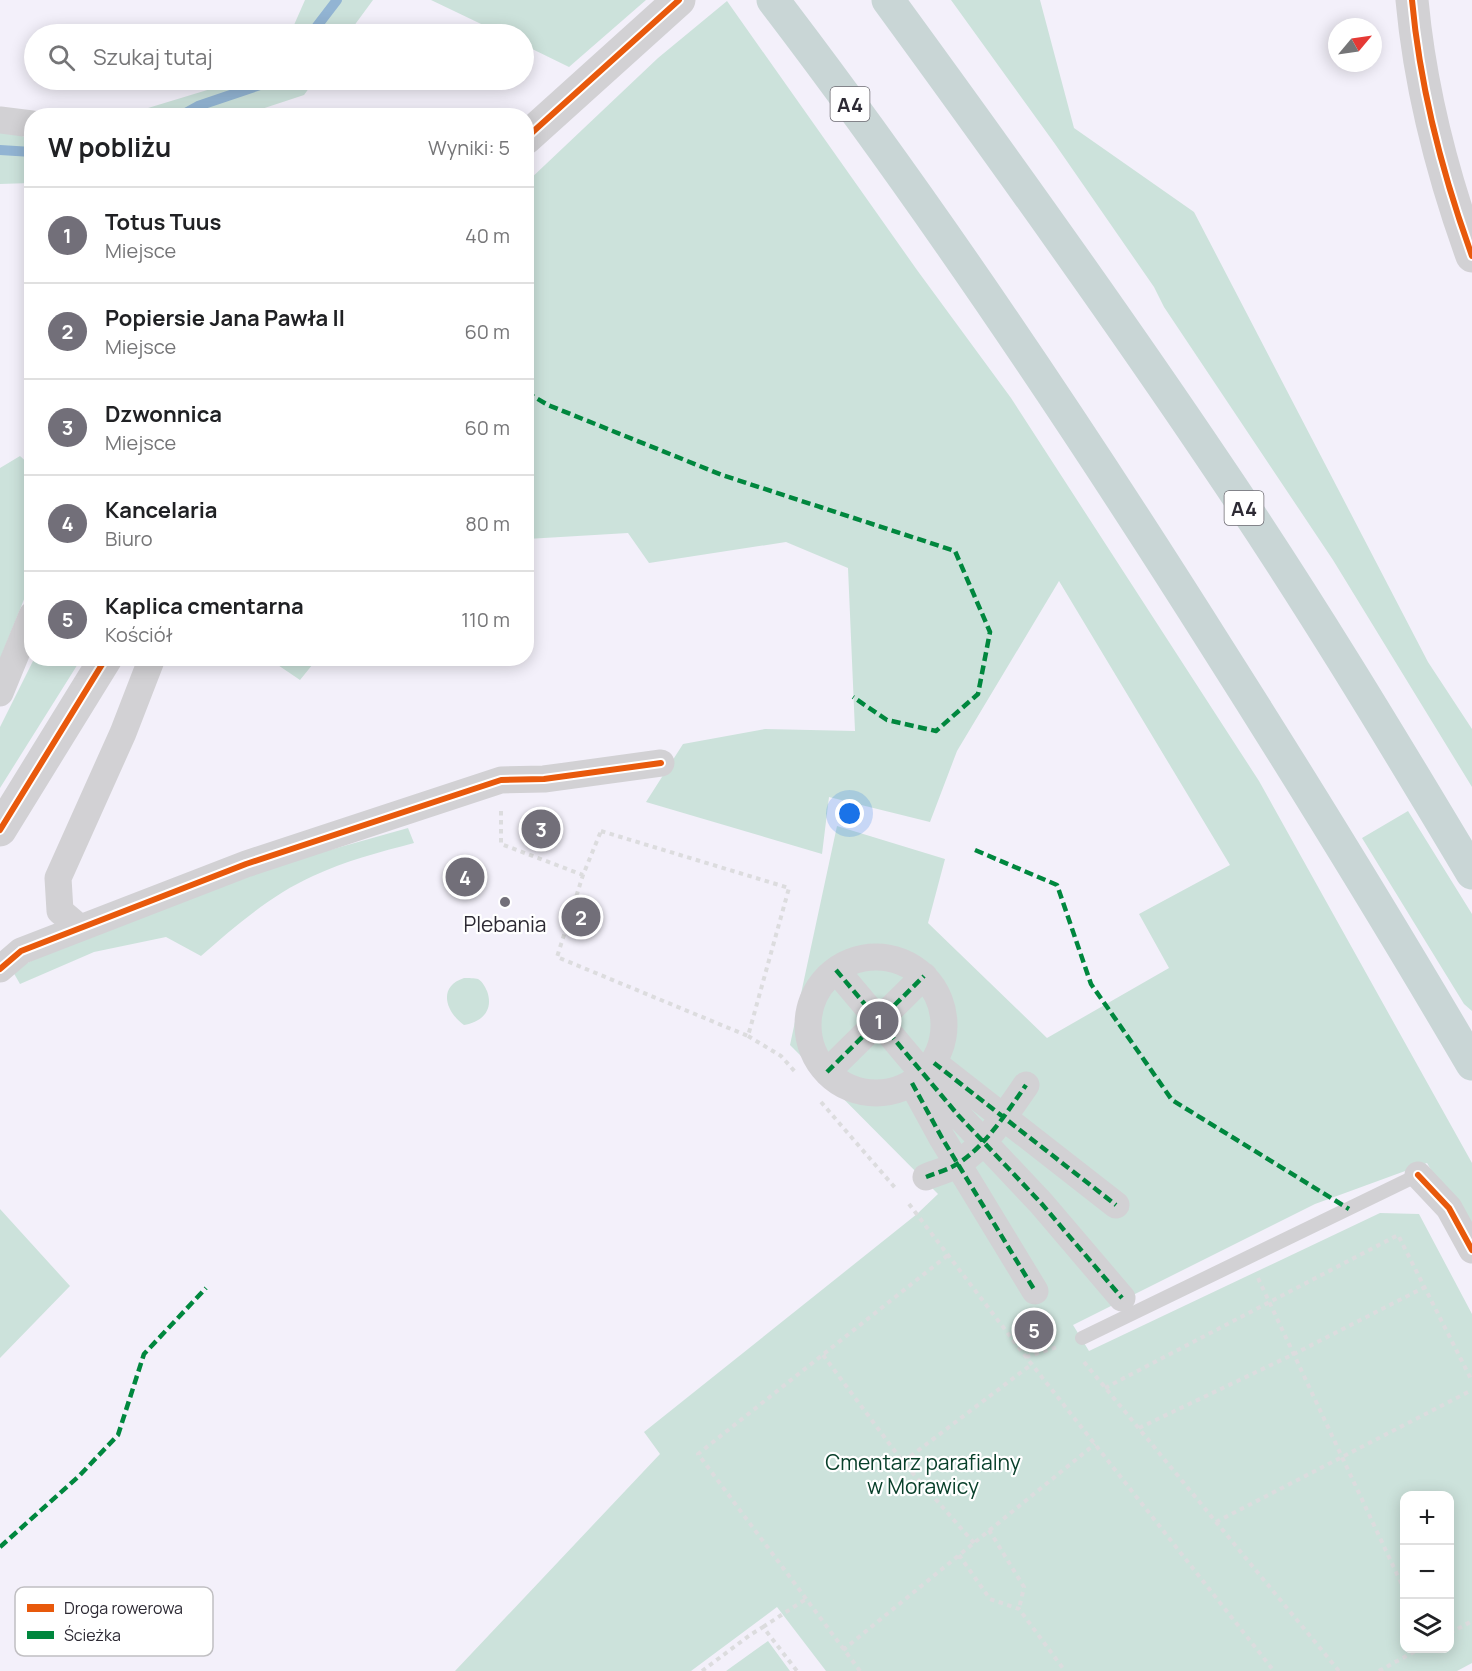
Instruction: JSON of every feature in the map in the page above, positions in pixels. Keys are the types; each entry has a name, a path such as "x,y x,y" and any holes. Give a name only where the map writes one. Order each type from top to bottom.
{"highway":[{"name":"A4","path":"772,0 926,210 1135,516 1405,949 1472,1064"},
{"name":"A4","path":"888,0 1001,154 1216,464 1322,629 1472,873"}],"street":[{"path":"534,131 679,0"},
{"path":"1412,0 1416,48 1444,172 1472,256"},
{"path":"0,120 24,123"},
{"path":"0,693 24,634"},
{"path":"0,830 101,666"},
{"path":"80,928 60,911 58,878 123,733 149,666"},
{"path":"0,969 21,951 246,864 501,780 544,780 661,763"},
{"path":"881,957 904,962 924,976 938,995 944,1018 943,1041 923,1073 900,1090 879,1094 857,1091 838,1082 816,1077 822,1067 812,1047 808,1026 811,1005 821,985 836,969 858,959 881,957"},
{"path":"836,969 923,1073 1041,1203 1122,1298"},
{"path":"816,1077 879,1021 924,976"},
{"path":"923,1073 1004,1117 1116,1205"},
{"path":"923,1073 958,1164 1035,1290"},
{"path":"926,1178 958,1164 983,1141 1004,1117 1026,1085"},
{"path":"1418,1175 1449,1208 1472,1250"}],"lane":[{"path":"1075,1340 1418,1175"}],"path":[{"path":"501,807 501,844 583,875"},
{"path":"748,1036 789,888 601,831 583,875 557,957 748,1036 816,1077"},
{"path":"819,1100 917,1214 1026,1357 1274,1671"},
{"path":"1105,1388 1398,1235 1472,1381"},
{"path":"860,1671 698,1454 948,1255"},
{"path":"1255,1272 1400,1581"},
{"path":"1139,1428 1294,1354 1425,1287"},
{"path":"1026,1357 1075,1340 1105,1388 1340,1671"},
{"path":"823,1355 903,1462 974,1543"},
{"path":"903,1462 1032,1364"},
{"path":"1216,1522 1472,1390"},
{"path":"843,1650 1095,1444"},
{"path":"989,1530 1024,1587 1019,1610"},
{"path":"959,1556 990,1599 1019,1610 1065,1671"},
{"path":"702,1671 750,1635 806,1599"},
{"path":"1454,1631 1472,1622"},
{"path":"764,1627 797,1671"},
{"path":"1379,1671 1412,1653"}],"green space":[{"path":"305,0 373,0 355,24 294,24"},
{"path":"431,0 646,0 569,67 534,50 534,24 481,24"},
{"path":"951,0 1040,0 1074,128 1194,212 1428,662 1472,729 1472,787 1333,560 1164,307 1154,287"},
{"name":"Cmentarz parafialny w Morawicy","path":"727,1 917,270 1011,398 1259,781 1472,1163 1472,1242 1427,1163 1315,1204 1073,1325 1089,1351 1380,1213 1419,1214 1472,1314 1472,1663 1457,1671 826,1671 777,1607 691,1671 455,1671 660,1454 644,1432 917,1214 938,1194 790,1045 837,826 945,859 928,923 1047,1038 1169,968 1139,914 1230,865 1059,581 957,751 930,822 829,797 822,854 646,802 683,744 765,729 855,731 848,568 786,542 649,563 628,533 534,539 534,175 658,58"},
{"path":"207,90 308,90 304,95 264,108 148,108"},
{"path":"0,129 24,137 24,183 0,184"},
{"path":"20,456 24,460 24,599 0,659 0,468"},
{"path":"30,666 77,666 0,788 0,727"},
{"path":"279,666 311,666 300,680"},
{"path":"1408,811 1472,914 1472,1011 1464,1004 1362,838"},
{"path":"408,828 414,843 350,861 298,884 254,912 201,956 166,937 94,952 20,984 12,970 46,954 287,862"},
{"path":"464,978 477,979 481,982 487,991 489,1004 481,1018 464,1025 449,1007 447,993 450,987"},
{"path":"0,1209 70,1286 0,1358"},
{"path":"768,1641 790,1671 726,1671"}],"waterway":[{"path":"319,24 337,0"},
{"path":"194,108 245,90"},
{"path":"0,150 24,152"}],"marked path":[{"path":"534,397 548,405 722,475 955,551 990,632 978,694 936,731 887,720 853,697"},
{"path":"975,850 1057,885 1091,984 1172,1100 1349,1209"},
{"path":"836,970 958,1115 1041,1203 1122,1298"},
{"path":"827,1072 924,976"},
{"path":"934,1063 1116,1205"},
{"path":"912,1083 942,1138 1035,1291"},
{"path":"926,1177 946,1170 977,1149 1026,1085"},
{"path":"0,1547 79,1476 118,1435 144,1354 206,1288"}],"cycle path":[{"path":"534,131 679,0"},
{"path":"1412,0 1421,65 1434,130 1451,193 1472,256"},
{"path":"0,830 101,666"},
{"path":"0,969 21,951 246,864 501,780 544,779 661,763"},
{"path":"1418,1175 1449,1208 1472,1250"}],"place":[{"name":"Dzwonnica","path":"541,829"},
{"name":"Kancelaria","path":"465,877"},
{"name":"Plebania","path":"505,902"},
{"name":"Popiersie Jana Pawła II","path":"581,917"},
{"name":"Totus Tuus","path":"879,1021"},
{"name":"Kaplica cmentarna","path":"1034,1330"}]}
